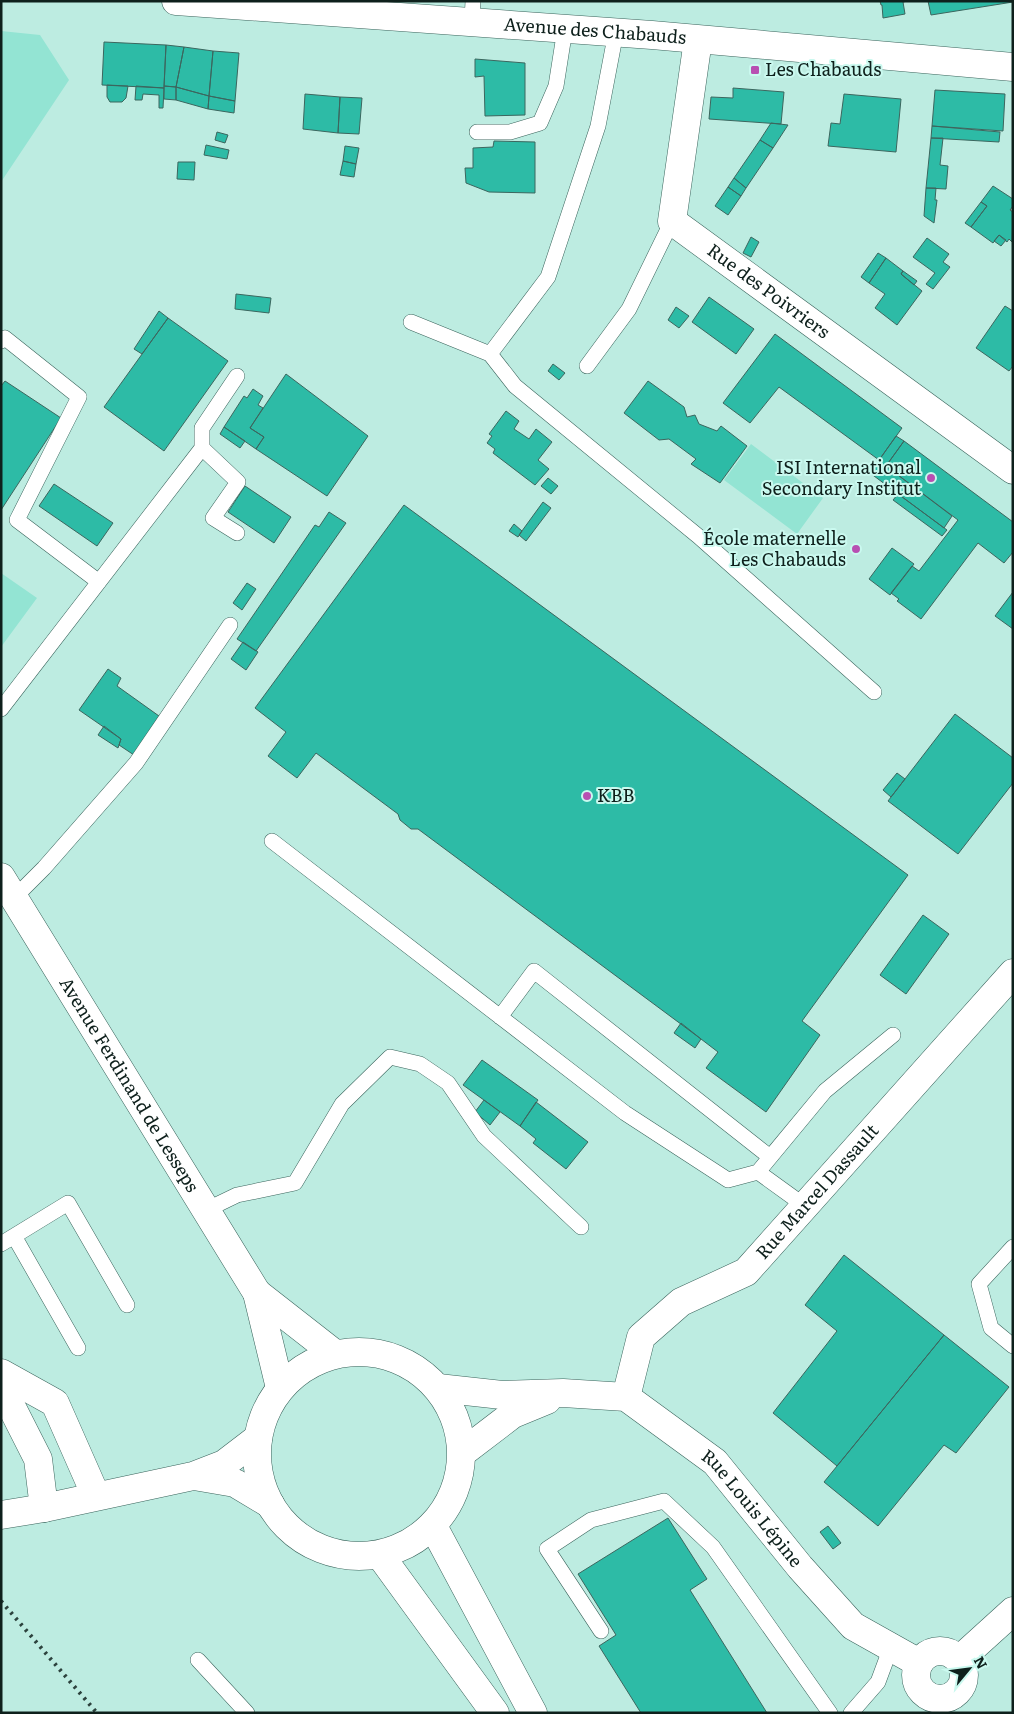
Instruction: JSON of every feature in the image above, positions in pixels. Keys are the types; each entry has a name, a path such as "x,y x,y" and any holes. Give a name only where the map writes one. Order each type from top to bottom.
{"street":[{"name":"Avenue des Chabauds","path":"176,1 472,11 565,29 1013,67"},
{"path":"672,221 698,40"},
{"name":"Rue des Poivriers","path":"672,221 1013,470"},
{"name":"Avenue Ferdinand de Lesseps","path":"8,887 257,1293 280,1388"},
{"name":"Rue Marcel Dassault","path":"626,1397 641,1337 680,1302 746,1272 1013,973"},
{"name":"Avenue Ferdinand de Lesseps","path":"257,1293 335,1354"},
{"path":"364,1351 392,1356 417,1369 438,1388 456,1418 462,1453 459,1480 449,1505 433,1526 409,1544 380,1555 348,1556 317,1548 290,1530 270,1504 258,1472 258,1438 265,1412 280,1388 305,1366 335,1354 364,1351"},
{"path":"1,1372 55,1402 96,1496"},
{"path":"1,1386 38,1459 44,1508"},
{"path":"438,1388 502,1395 563,1393 626,1397"},
{"path":"462,1453 513,1414 563,1393"},
{"name":"Rue Louis Lépine","path":"626,1397 715,1462 800,1567 853,1626 919,1663"},
{"path":"1,1515 44,1508 193,1476 224,1464 258,1438"},
{"path":"193,1476 235,1483 270,1504"},
{"path":"433,1526 533,1713"},
{"path":"380,1555 495,1713"},
{"path":"959,1660 1013,1611"},
{"path":"946,1651 959,1660 963,1667 963,1683 957,1704 946,1699 938,1699 923,1692 916,1678 919,1663 924,1657 930,1653 946,1651"}],"lane":[{"path":"477,132 510,132 540,123 556,86 565,29"},
{"path":"490,354 548,276 598,126 616,32"},
{"path":"587,366 628,309 672,221"},
{"path":"411,322 490,354 516,386 698,536 874,692"},
{"path":"1,341 5,338 78,397 17,520 99,582"},
{"path":"1,709 202,448 202,428 237,376"},
{"path":"202,448 238,482 213,518 237,533"},
{"path":"8,887 44,868 136,763 230,625"},
{"path":"272,841 625,1113 728,1180 758,1172 825,1091 893,1035"},
{"path":"500,1017 534,971 770,1158"},
{"path":"206,1210 236,1195 296,1183 342,1104 390,1057 420,1064 448,1083 484,1136 581,1227"},
{"path":"758,1172 805,1206"},
{"path":"78,1348 7,1240 68,1203 127,1305"},
{"path":"1013,1248 979,1284 991,1328 1013,1346"},
{"path":"601,1631 546,1549 590,1520 664,1501 713,1548 830,1713"},
{"path":"851,1713 878,1682 891,1647"},
{"path":"198,1660 248,1713"}],"green space":[{"path":"1,31 40,35 69,80 1,182"},
{"path":"751,444 823,498 797,534 724,480"},
{"path":"1,573 37,598 1,647"}],"building":[{"path":"880,1 908,1 903,2 905,14 883,18"},
{"path":"928,1 1013,1 1013,2 931,15"},
{"path":"104,42 166,45 164,88 102,85"},
{"path":"166,45 184,47 176,87 164,86"},
{"path":"184,47 213,51 209,96 176,87"},
{"path":"213,51 239,53 235,101 209,96"},
{"path":"475,59 525,63 525,115 485,116 484,76 475,77"},
{"path":"107,85 128,86 126,98 122,102 110,102 107,97"},
{"path":"136,86 164,88 163,108 159,108 159,95 143,94 142,100 135,100"},
{"path":"164,86 176,87 176,100 164,99"},
{"path":"176,87 209,96 208,109 176,100"},
{"path":"733,88 784,92 781,124 709,119 711,97 733,98"},
{"path":"935,90 1005,94 1003,131 932,126"},
{"path":"305,94 340,97 338,133 303,129"},
{"path":"844,94 901,99 896,152 828,146 831,123 840,124"},
{"path":"209,96 235,101 234,113 208,109"},
{"path":"340,97 362,98 359,134 338,133"},
{"path":"771,123 788,125 773,148 760,140"},
{"path":"932,126 1000,132 999,142 931,138"},
{"path":"217,132 228,135 225,143 215,140"},
{"path":"931,138 943,138 940,165 948,166 946,189 926,188"},
{"path":"760,140 773,148 746,188 734,178"},
{"path":"494,141 535,142 535,193 489,192 466,183 465,168 473,168 473,148 493,147"},
{"path":"206,145 229,150 227,159 204,155"},
{"path":"345,146 359,148 356,164 343,161"},
{"path":"343,161 356,164 354,177 340,175"},
{"path":"178,162 195,162 194,180 177,179"},
{"path":"734,178 746,188 741,196 728,187"},
{"path":"993,186 1013,199 1013,206 1010,210 1013,212 1012,242 1009,239 1007,242 999,235 993,243 971,227 987,206 981,202"},
{"path":"728,187 741,196 728,215 715,206"},
{"path":"926,188 936,188 935,200 937,200 934,223 924,216"},
{"path":"981,202 987,206 971,227 965,223"},
{"path":"999,235 1006,240 1001,246 994,241"},
{"path":"751,237 759,242 751,257 743,253"},
{"path":"927,238 949,254 943,262 950,267 933,289 926,284 935,273 913,257"},
{"path":"878,253 886,258 869,283 861,277"},
{"path":"886,258 903,271 901,274 922,291 897,325 875,308 885,294 869,283"},
{"path":"903,271 917,281 914,285 901,274"},
{"path":"236,294 271,298 269,313 235,309"},
{"path":"709,297 754,329 736,354 692,322"},
{"path":"1005,306 1013,311 1013,366 1009,371 976,348"},
{"path":"676,307 689,316 679,328 668,320"},
{"path":"159,311 168,318 142,354 134,349"},
{"path":"168,318 228,361 164,451 104,407"},
{"path":"775,334 902,428 879,460 779,387 750,423 723,403"},
{"path":"553,364 565,373 559,380 548,371"},
{"path":"286,374 368,436 327,496 256,449 264,437 250,428"},
{"path":"5,381 61,418 1,510 1,386"},
{"path":"648,381 684,407 687,417 695,415 699,424 717,431 721,426 747,446 720,483 691,464 696,459 669,439 659,440 624,413"},
{"path":"253,389 263,396 258,405 263,408 250,428 264,437 256,449 224,427 244,396 247,398"},
{"path":"506,411 519,421 514,429 529,439 536,429 552,442 538,460 549,469 535,485 493,453 495,449 487,443 492,436 489,434"},
{"path":"224,427 245,441 240,448 220,434"},
{"path":"896,436 904,441 886,466 952,516 944,528 870,473"},
{"path":"904,441 1013,522 1013,552 1004,563 978,543 921,619 897,601 899,599 891,593 912,566 919,571 958,520 886,466"},
{"path":"548,478 558,486 551,494 541,486"},
{"path":"54,484 113,523 97,546 39,506"},
{"path":"245,486 291,517 274,543 228,512"},
{"path":"898,494 947,530 942,536 893,500"},
{"path":"543,502 551,508 526,541 519,535"},
{"name":"KBB","path":"404,505 908,875 802,1021 820,1035 766,1112 706,1068 718,1052 418,829 411,829 400,820 398,814 316,753 297,778 268,756 286,732 255,708"},
{"path":"329,512 346,523 256,651 237,639 315,525 319,527"},
{"path":"514,524 522,531 518,537 509,531"},
{"path":"892,548 914,564 890,595 869,579"},
{"path":"247,583 256,589 242,610 233,603"},
{"path":"1013,592 1013,629 995,616"},
{"path":"243,642 258,652 246,670 231,659"},
{"path":"108,669 121,678 117,686 159,716 134,755 119,745 121,739 79,710"},
{"path":"955,714 1013,758 1013,783 958,854 888,801"},
{"path":"104,726 121,739 118,748 98,735"},
{"path":"897,773 905,779 891,797 883,790"},
{"path":"923,915 949,934 906,994 880,975"},
{"path":"681,1023 701,1039 695,1048 674,1033"},
{"path":"482,1060 538,1100 520,1126 463,1085"},
{"path":"484,1100 500,1112 490,1125 475,1112"},
{"path":"536,1102 588,1142 566,1169 533,1143 536,1139 520,1126"},
{"path":"844,1255 944,1335 837,1466 773,1413 837,1331 805,1305"},
{"path":"944,1335 1009,1387 956,1453 944,1445 878,1526 824,1482"},
{"path":"668,1518 707,1579 690,1590 767,1713 641,1713 599,1646 616,1635 578,1574"},
{"path":"828,1526 841,1543 833,1549 820,1532"}],"railway":[{"path":"1,1601 97,1713"}],"place":[{"name":"Les Chabauds","path":"755,70"},
{"name":"ISI International Secondary Institut","path":"931,478"},
{"name":"École maternelle Les Chabauds","path":"856,549"},
{"name":"KBB","path":"587,796"}]}
